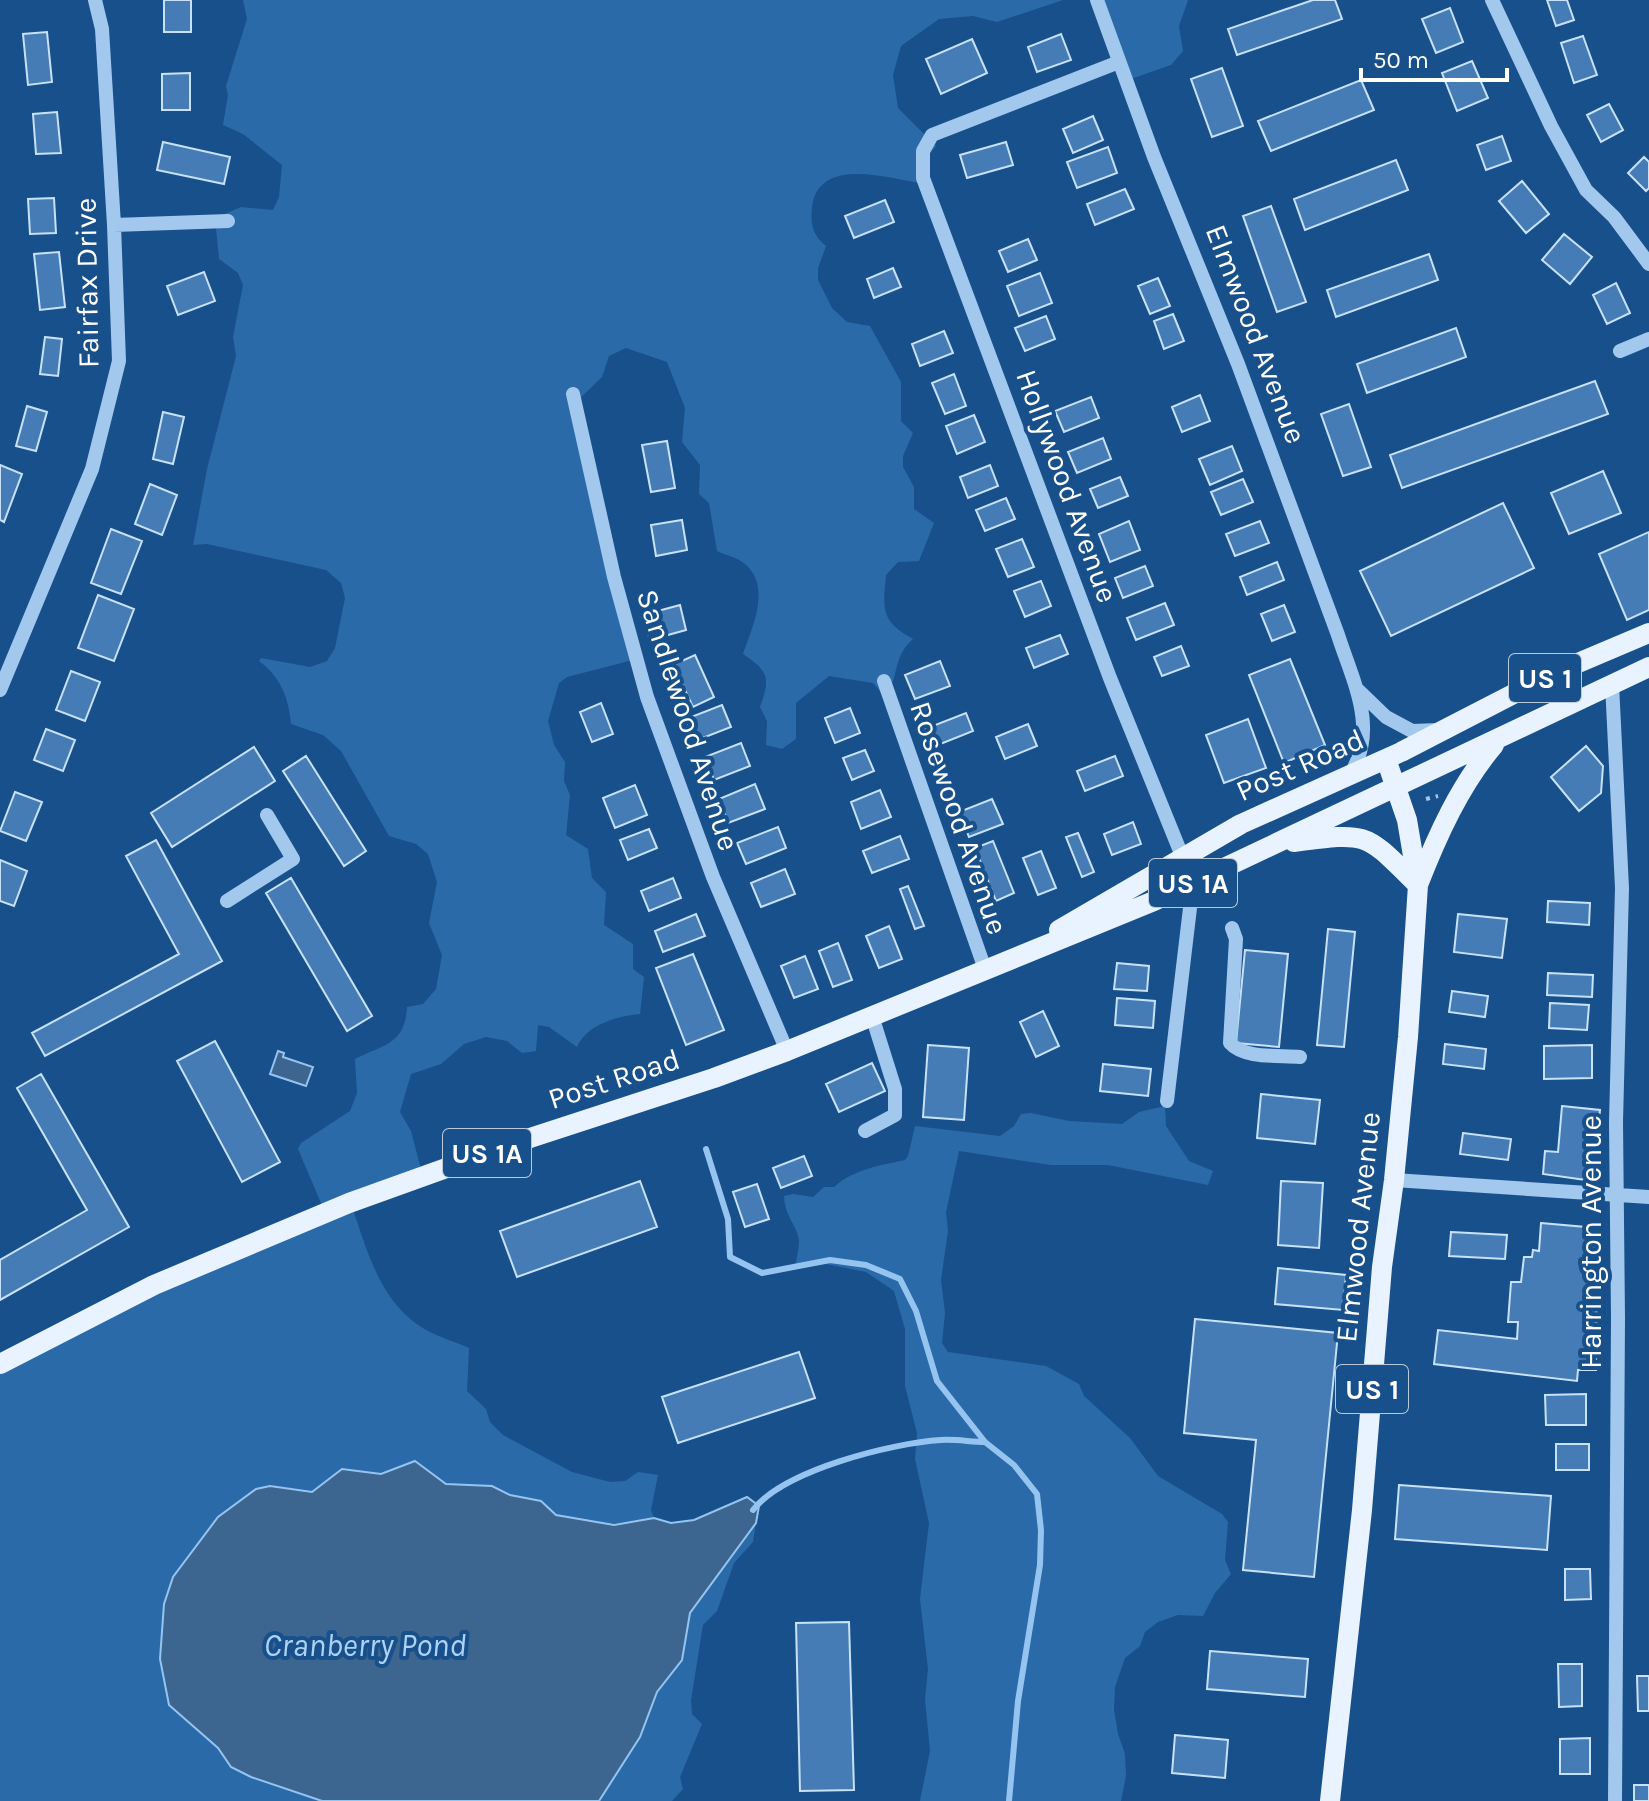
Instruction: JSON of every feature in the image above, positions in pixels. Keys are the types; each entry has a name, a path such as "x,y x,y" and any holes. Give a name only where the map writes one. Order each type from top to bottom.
{"main road":[{"name":"Post Road","path":"986,972 1241,824 1386,759 1552,674 1649,633"},
{"name":"Post Road","path":"0,1364 154,1285 349,1203 530,1138 714,1078 986,972 1193,883 1649,667"},
{"path":"1271,846 1338,835 1361,837 1378,845 1418,885 1432,847 1466,785 1500,738"},
{"name":"Elmwood Avenue","path":"1330,1801 1362,1510 1382,1267 1394,1180 1413,978 1418,885 1407,820 1386,759"}],"street":[{"name":"Fairfax Drive","path":"0,690 92,469 119,361 102,29 95,0"},
{"name":"Elmwood Avenue","path":"1097,0 1154,157 1238,364 1358,690 1363,725 1360,759 1350,775"},
{"path":"1492,0 1551,126 1586,190 1614,217 1649,264"},
{"name":"Hollywood Avenue","path":"1119,62 932,135 923,151 923,178 1110,678 1193,883"},
{"path":"114,225 228,221"},
{"path":"1620,351 1649,339"},
{"name":"Sandlewood Avenue","path":"573,394 614,577 647,697 713,877 787,1051"},
{"name":"Rosewood Avenue","path":"884,681 986,972"},
{"name":"Harrington Avenue","path":"1612,684 1622,888 1616,1196 1615,1801"},
{"name":"Elmwood Avenue","path":"1358,690 1386,717 1412,731 1444,729"},
{"path":"227,901 293,859 267,815"},
{"path":"1167,1101 1193,883"},
{"path":"1232,928 1236,939 1230,1043 1236,1050 1300,1057"},
{"path":"865,1131 895,1115 895,1089 872,1016"},
{"path":"1394,1180 1649,1197"}],"shaded area":[{"path":"243,0 1063,0 997,22 973,16 939,19 901,46 893,75 898,108 936,146 921,165 925,184 876,175 842,176 828,181 817,191 812,207 813,229 826,246 818,268 818,280 832,308 847,322 870,326 901,382 901,421 913,433 903,456 903,467 914,487 914,509 934,523 919,561 898,562 886,575 886,613 894,626 913,639 901,654 892,683 884,696 873,683 829,676 796,703 796,739 782,749 766,745 767,721 760,707 766,688 765,676 758,665 743,654 758,608 757,584 745,564 717,551 709,503 699,494 700,465 682,442 685,408 667,362 626,348 609,356 602,377 575,403 633,660 567,677 559,683 548,721 554,745 565,762 564,781 570,795 566,835 588,849 592,878 606,892 604,925 633,944 633,969 644,977 640,1014 595,1027 577,1047 549,1027 538,1025 536,1051 522,1053 507,1041 486,1037 464,1044 441,1064 411,1074 400,1112 411,1131 423,1177 351,1204 378,1276 398,1307 428,1331 469,1348 467,1391 486,1409 490,1422 503,1435 572,1472 610,1482 625,1481 638,1472 658,1475 651,1510 654,1518 611,1524 266,1782 325,1801 0,1801 0,1365 324,1210 298,1149 301,1143 350,1111 357,1093 355,1059 398,1036 407,1007 423,1004 436,989 442,955 429,923 437,882 428,854 416,844 389,836 341,751 323,735 291,724 282,688 259,661 261,658 310,667 327,661 335,648 345,598 341,583 326,570 207,544 193,545 207,469 236,356 233,337 243,285 238,273 219,259 215,218 241,207 273,210 279,197 282,165 243,134 223,125 228,95 226,86 247,19"},
{"path":"1094,0 1188,0 1179,26 1183,51 1171,65 1128,80"},
{"path":"1165,1106 1166,1126 1189,1161 1213,1171 1208,1185 1108,1165 1051,1165 959,1151 946,1212 948,1231 941,1280 945,1313 942,1343 948,1352 1046,1366 1079,1384 1084,1396 1130,1438 1158,1476 1222,1514 1228,1522 1225,1560 1231,1574 1215,1593 1203,1616 1178,1615 1158,1622 1145,1632 1140,1646 1125,1658 1115,1687 1114,1710 1125,1754 1126,1776 1121,1801 920,1801 930,1751 925,1699 928,1669 920,1599 929,1523 915,1459 917,1433 905,1386 905,1329 894,1291 866,1272 826,1264 795,1269 799,1241 784,1196 813,1197 824,1187 834,1187 858,1172 905,1160 915,1126 1000,1136 1014,1126 1021,1114 1122,1124 1139,1112"},
{"path":"756,1523 753,1542 734,1563 717,1611 703,1625 691,1700 692,1714 702,1724 680,1777 683,1789 672,1801 596,1801 692,1602 731,1559"}],"water":[{"path":"278,1051 284,1053 283,1057 313,1067 306,1086 270,1074"},
{"name":"Cranberry Pond","path":"415,1461 446,1484 492,1486 510,1495 541,1501 556,1515 614,1525 654,1518 671,1523 694,1520 747,1497 759,1506 756,1523 690,1613 682,1660 657,1692 640,1737 599,1801 322,1801 231,1767 218,1748 169,1705 160,1659 164,1604 173,1577 218,1517 256,1489 270,1486 312,1492 342,1469 381,1474"}],"building":[{"path":"164,0 191,0 191,32 164,32"},
{"path":"1313,0 1335,0 1342,19 1237,55 1228,29"},
{"path":"1547,0 1567,0 1574,20 1556,26"},
{"path":"1450,8 1463,42 1436,53 1422,19"},
{"path":"47,32 52,82 28,85 23,34"},
{"path":"1061,34 1071,60 1037,72 1028,47"},
{"path":"1583,36 1597,75 1574,83 1561,43"},
{"path":"972,39 987,73 941,94 926,59"},
{"path":"1472,61 1488,98 1457,111 1442,73"},
{"path":"1222,68 1243,126 1212,137 1191,79"},
{"path":"190,73 190,110 162,110 162,74"},
{"path":"1361,80 1374,110 1271,151 1258,121"},
{"path":"1609,104 1623,130 1601,142 1587,115"},
{"path":"57,112 61,153 36,154 33,114"},
{"path":"1093,116 1103,140 1073,153 1063,129"},
{"path":"1502,136 1511,161 1486,170 1477,145"},
{"path":"163,142 230,157 224,184 157,170"},
{"path":"1006,142 1013,165 967,178 960,155"},
{"path":"1108,147 1117,173 1077,188 1067,162"},
{"path":"1644,157 1649,162 1649,188 1646,191 1628,173"},
{"path":"1396,160 1408,190 1305,230 1294,199"},
{"path":"1522,181 1549,214 1526,233 1499,201"},
{"path":"1125,189 1134,209 1095,225 1087,204"},
{"path":"54,198 56,233 30,234 28,199"},
{"path":"885,200 894,222 854,238 845,216"},
{"path":"1271,206 1306,302 1277,312 1243,216"},
{"path":"1564,234 1592,257 1570,284 1542,260"},
{"path":"1028,239 1037,260 1008,272 999,251"},
{"path":"59,252 65,307 40,310 34,254"},
{"path":"1429,254 1438,280 1336,317 1327,290"},
{"path":"893,268 901,287 874,298 867,279"},
{"path":"204,272 215,301 178,315 167,286"},
{"path":"1040,273 1052,303 1019,316 1007,286"},
{"path":"1158,278 1170,306 1150,314 1138,286"},
{"path":"1616,283 1630,313 1607,324 1593,295"},
{"path":"1173,314 1184,341 1164,349 1154,321"},
{"path":"1046,316 1055,339 1025,351 1015,328"},
{"path":"1456,328 1466,357 1367,393 1357,364"},
{"path":"944,331 953,353 920,366 912,344"},
{"path":"45,337 62,339 58,376 40,374"},
{"path":"954,374 966,406 945,414 932,383"},
{"path":"1595,381 1608,414 1402,488 1390,455"},
{"path":"1200,395 1210,421 1182,432 1172,407"},
{"path":"1091,397 1099,418 1064,432 1055,411"},
{"path":"1349,404 1371,467 1343,476 1321,414"},
{"path":"27,406 47,412 36,451 16,446"},
{"path":"163,412 184,417 173,464 153,459"},
{"path":"974,415 985,442 957,454 946,426"},
{"path":"1103,438 1111,459 1077,473 1068,452"},
{"path":"667,441 675,488 651,492 642,445"},
{"path":"1232,446 1242,471 1210,485 1199,459"},
{"path":"0,465 22,474 4,522 0,520"},
{"path":"990,465 998,486 968,498 960,477"},
{"path":"1603,471 1621,513 1569,534 1551,493"},
{"path":"1120,477 1128,496 1098,508 1090,489"},
{"path":"1243,479 1253,502 1221,515 1211,492"},
{"path":"150,484 177,495 162,535 135,524"},
{"path":"1006,498 1015,519 985,531 976,510"},
{"path":"1503,503 1534,568 1391,636 1360,571"},
{"path":"682,520 687,550 656,556 651,525"},
{"path":"1129,521 1140,550 1110,562 1099,534"},
{"path":"1260,521 1269,543 1235,556 1226,534"},
{"path":"111,529 142,541 121,594 91,583"},
{"path":"1649,532 1649,610 1627,620 1599,554"},
{"path":"1022,539 1034,567 1008,577 996,549"},
{"path":"1277,562 1284,580 1247,595 1240,577"},
{"path":"1145,566 1153,586 1123,598 1115,578"},
{"path":"1041,581 1051,606 1025,617 1014,591"},
{"path":"98,595 134,609 114,661 78,648"},
{"path":"1165,603 1174,625 1136,640 1127,618"},
{"path":"680,605 686,630 650,640 643,615"},
{"path":"1284,605 1295,632 1272,641 1261,614"},
{"path":"1060,635 1068,654 1034,668 1026,648"},
{"path":"1181,646 1189,666 1162,676 1154,657"},
{"path":"695,655 714,697 693,707 673,665"},
{"path":"1290,659 1325,745 1284,763 1249,675"},
{"path":"940,661 950,686 915,699 905,675"},
{"path":"71,671 100,682 85,721 56,710"},
{"path":"601,703 613,734 592,742 580,712"},
{"path":"722,705 731,727 695,741 686,719"},
{"path":"850,708 860,733 835,743 825,718"},
{"path":"966,713 973,731 933,747 925,729"},
{"path":"1248,719 1266,768 1224,783 1206,735"},
{"path":"1028,724 1037,746 1005,759 996,737"},
{"path":"46,729 75,740 63,771 34,760"},
{"path":"741,743 750,766 714,780 705,757"},
{"path":"1586,746 1603,766 1601,793 1579,811 1551,777"},
{"path":"254,747 275,781 172,847 151,813"},
{"path":"865,750 874,771 852,780 843,758"},
{"path":"306,756 366,851 344,866 283,771"},
{"path":"1115,756 1123,776 1085,791 1077,771"},
{"path":"755,784 765,809 728,823 719,799"},
{"path":"635,785 647,815 615,828 603,798"},
{"path":"880,790 891,817 861,829 851,802"},
{"path":"15,792 42,802 26,841 0,831"},
{"path":"992,799 1003,824 969,837 959,812"},
{"path":"1133,822 1141,844 1112,855 1104,834"},
{"path":"778,827 786,848 746,864 737,843"},
{"path":"649,829 657,848 628,860 620,840"},
{"path":"1078,833 1094,872 1082,877 1066,837"},
{"path":"900,836 909,859 872,873 863,851"},
{"path":"156,840 222,961 45,1056 32,1033 179,954 126,856"},
{"path":"993,841 1014,893 996,901 975,848"},
{"path":"1041,851 1056,888 1038,895 1023,858"},
{"path":"0,860 27,871 14,906 0,901"},
{"path":"785,869 795,894 761,907 751,883"},
{"path":"291,878 372,1016 347,1031 266,893"},
{"path":"673,878 681,898 649,911 641,891"},
{"path":"908,886 924,926 915,929 900,889"},
{"path":"1548,901 1590,903 1589,925 1547,922"},
{"path":"696,914 705,936 663,952 655,931"},
{"path":"1458,914 1507,919 1502,958 1454,952"},
{"path":"889,926 902,959 879,968 866,936"},
{"path":"1328,929 1355,932 1344,1047 1317,1045"},
{"path":"838,943 852,980 833,987 819,951"},
{"path":"1245,950 1288,954 1279,1047 1236,1043"},
{"path":"693,954 724,1030 686,1045 656,968"},
{"path":"805,956 818,989 794,998 781,966"},
{"path":"1117,963 1149,966 1147,991 1114,989"},
{"path":"1548,973 1593,975 1592,997 1547,995"},
{"path":"1452,991 1488,996 1485,1017 1449,1012"},
{"path":"1117,998 1155,1001 1153,1028 1115,1025"},
{"path":"1550,1003 1589,1005 1587,1030 1549,1028"},
{"path":"1043,1011 1059,1046 1036,1057 1020,1022"},
{"path":"215,1041 280,1162 242,1182 177,1061"},
{"path":"1445,1044 1486,1049 1484,1069 1443,1064"},
{"path":"928,1045 969,1048 964,1120 923,1117"},
{"path":"1592,1045 1592,1078 1544,1079 1544,1046"},
{"path":"872,1063 885,1091 839,1112 826,1084"},
{"path":"1103,1064 1151,1069 1148,1096 1100,1091"},
{"path":"41,1074 129,1227 0,1300 0,1260 87,1210 17,1088"},
{"path":"1261,1094 1320,1100 1315,1144 1257,1138"},
{"path":"1562,1106 1600,1110 1593,1181 1543,1174 1545,1151 1558,1152"},
{"path":"1463,1133 1511,1139 1508,1160 1460,1154"},
{"path":"804,1156 812,1176 781,1188 773,1168"},
{"path":"640,1181 657,1227 517,1277 500,1231"},
{"path":"1281,1181 1323,1183 1319,1248 1278,1245"},
{"path":"757,1184 769,1219 745,1227 733,1192"},
{"path":"1541,1223 1597,1228 1596,1370 1578,1370 1577,1381 1434,1364 1438,1330 1517,1339 1518,1322 1508,1322 1511,1282 1521,1282 1524,1257 1532,1257 1533,1250 1539,1251"},
{"path":"1451,1232 1507,1235 1505,1259 1449,1256"},
{"path":"1278,1268 1346,1275 1343,1310 1275,1304"},
{"path":"1195,1319 1338,1333 1314,1577 1243,1570 1256,1440 1184,1433"},
{"path":"799,1352 815,1398 678,1443 662,1397"},
{"path":"1586,1394 1586,1425 1546,1425 1545,1395"},
{"path":"1556,1444 1589,1444 1589,1470 1556,1470"},
{"path":"1399,1485 1551,1496 1547,1550 1395,1539"},
{"path":"1565,1569 1590,1569 1591,1599 1565,1600"},
{"path":"849,1622 854,1790 800,1791 796,1623"},
{"path":"1210,1651 1308,1659 1305,1697 1207,1689"},
{"path":"1558,1664 1582,1664 1582,1706 1559,1707"},
{"path":"1637,1676 1649,1676 1649,1711 1638,1711"},
{"path":"1175,1735 1228,1740 1225,1778 1172,1773"},
{"path":"1590,1738 1590,1774 1560,1774 1560,1739"},
{"path":"1634,1785 1649,1785 1649,1801 1634,1801"}],"waterway":[{"path":"706,1149 728,1219 730,1257 762,1273 830,1260 866,1265 900,1279 916,1311 937,1381 985,1442 1014,1465 1037,1494 1041,1530 1040,1565 1018,1701 1009,1801"},
{"path":"753,1510 789,1483 840,1461 920,1442 985,1442"}]}
